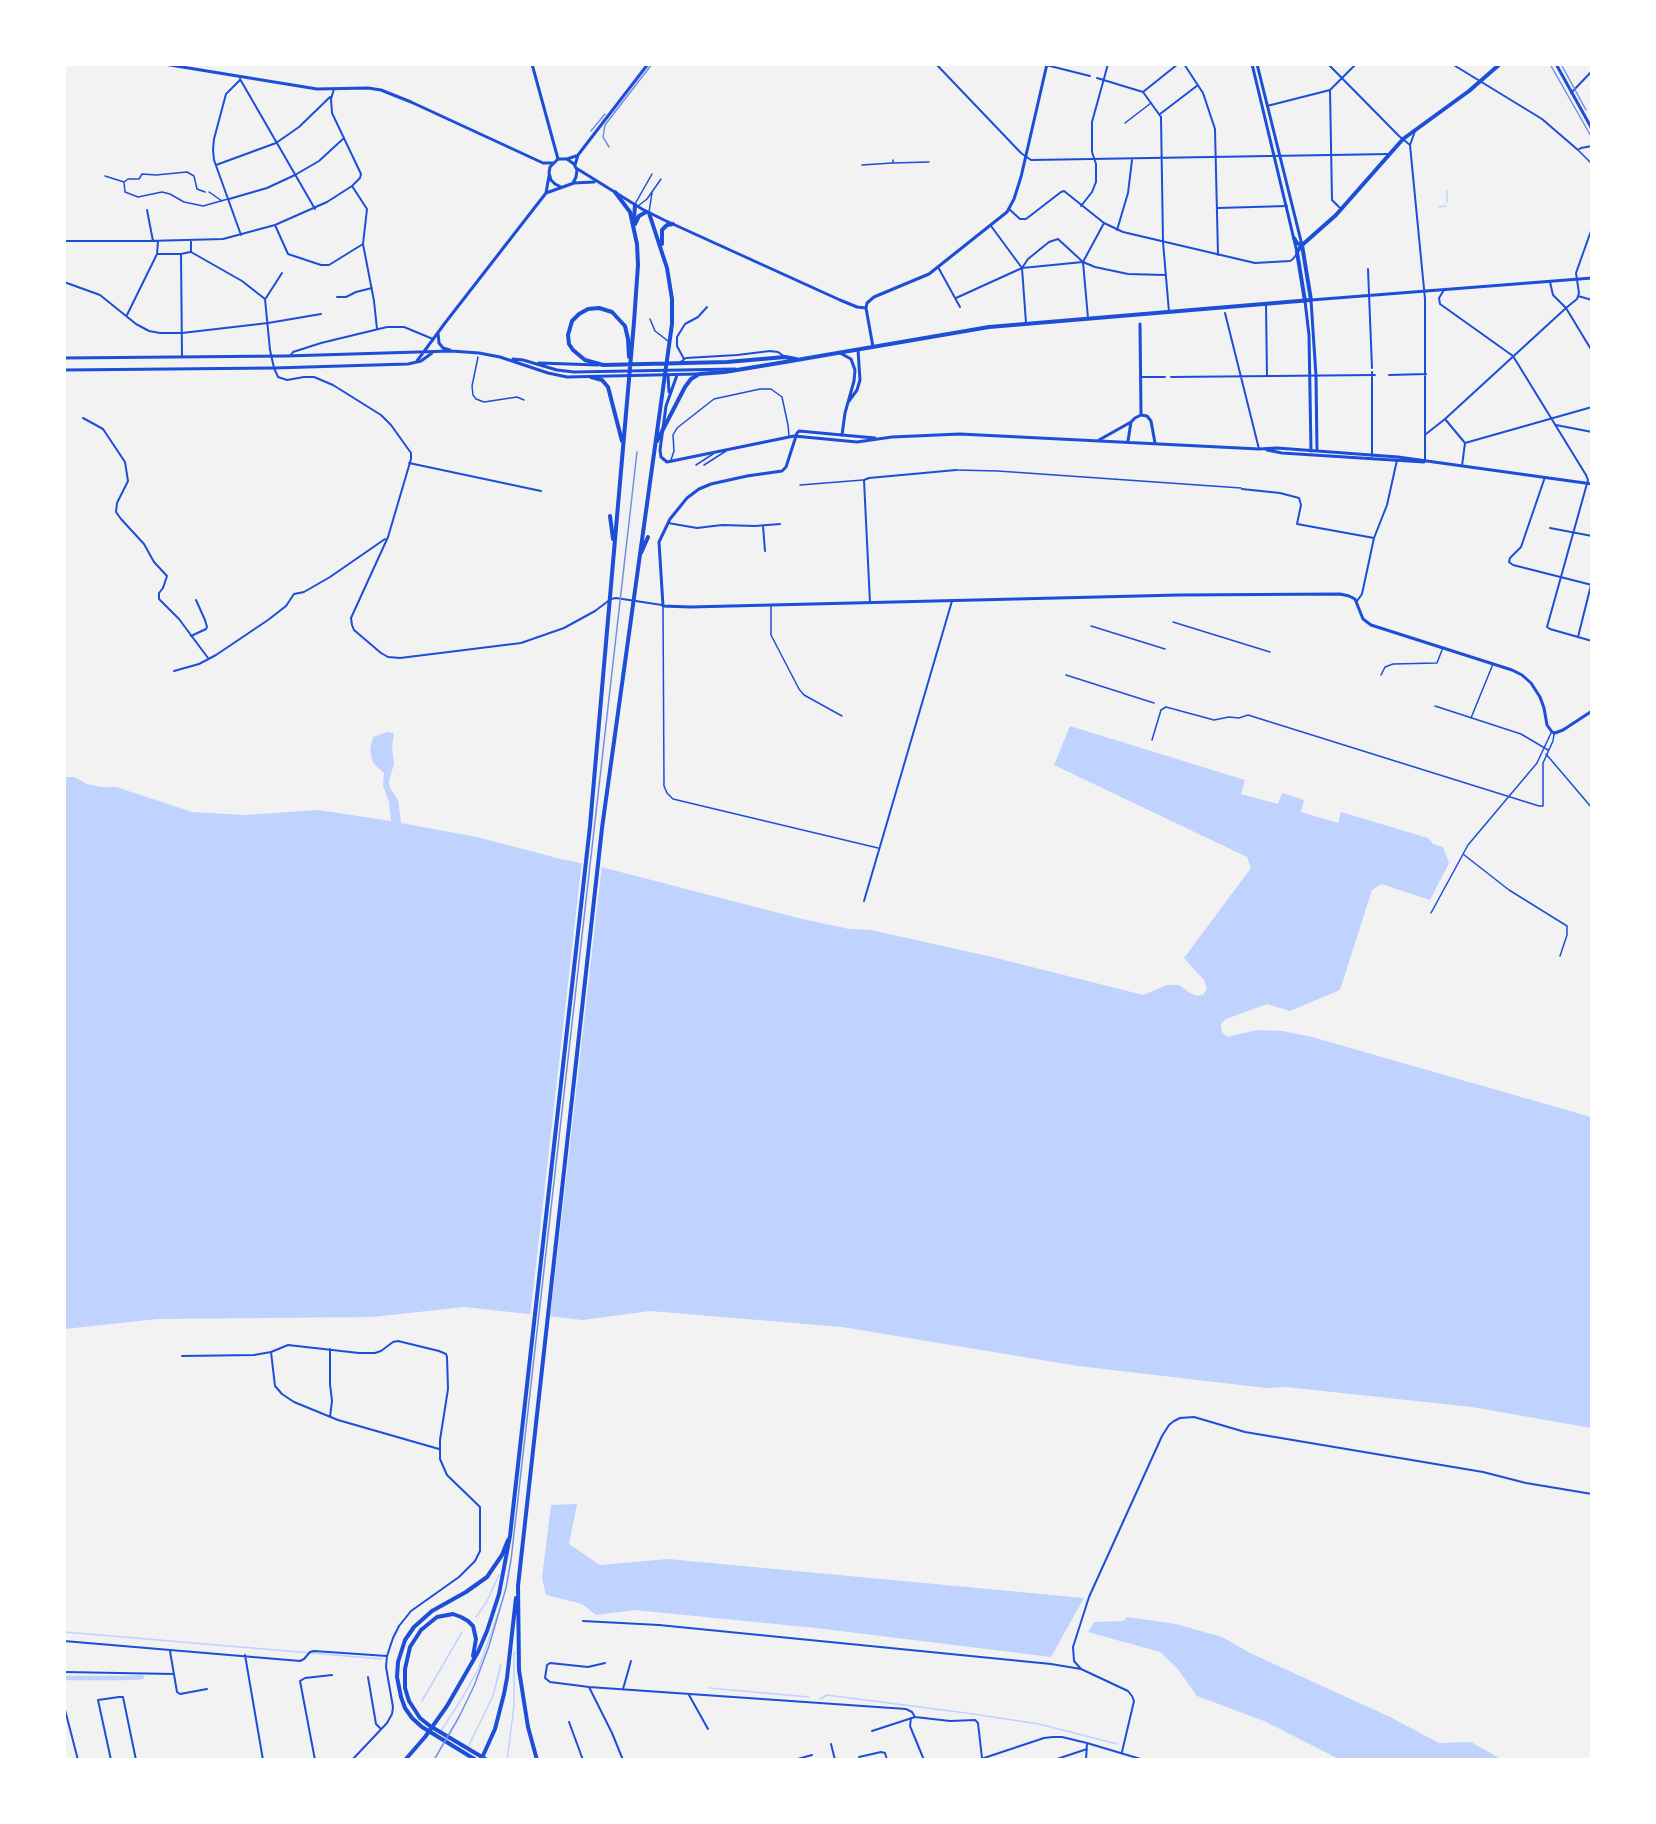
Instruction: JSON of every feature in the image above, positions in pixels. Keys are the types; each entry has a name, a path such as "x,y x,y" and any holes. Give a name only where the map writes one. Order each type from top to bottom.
{"main road":[{"path":"164,64 319,89 368,88 385,91 543,163 567,159 578,154"},
{"path":"532,64 558,159"},
{"path":"571,184 576,177 575,167 578,154 648,64"},
{"path":"1252,64 1287,206 1305,301 1309,335 1311,453"},
{"path":"1257,64 1302,244 1311,300 1316,376 1317,453"},
{"path":"1297,252 1302,244 1341,209 1403,139 1480,82 1500,64"},
{"path":"1556,64 1592,129"},
{"path":"873,347 867,303 875,297 924,277 991,226 1009,209 1016,194 1026,157 1046,65"},
{"path":"567,159 596,182 673,225 854,306 866,308"},
{"path":"416,362 546,192 553,162"},
{"path":"543,163 553,183 561,187"},
{"path":"546,192 571,184 596,182"},
{"path":"615,192 627,206 634,225"},
{"path":"405,1760 434,1725 478,1652 494,1612 504,1574 510,1536 590,826 634,327 638,265 634,225 636,206"},
{"path":"634,225 639,216 648,212"},
{"path":"510,1536 502,1555 487,1577 432,1611 414,1627 405,1640 398,1662 397,1677 400,1697 412,1718 422,1727 478,1760 484,1754 495,1729 504,1694 518,1589 602,828 671,327 668,268 648,212"},
{"path":"662,248 661,232 665,226 673,225"},
{"path":"1294,238 1298,244 1302,244"},
{"path":"511,359 558,375 591,377 699,374 725,372 975,329 1026,323 1592,278"},
{"path":"603,365 585,360 569,344 568,335 572,321 584,311 599,308 612,312 622,322 628,339 630,370"},
{"path":"1140,324 1141,415"},
{"path":"438,333 439,343 443,348 451,351"},
{"path":"848,402 857,390 860,380 858,350"},
{"path":"64,370 402,364 416,362 437,351"},
{"path":"64,358 271,357 451,351 534,363 569,365 740,362 786,357 799,360"},
{"path":"839,353 849,357 854,366 854,381 845,413 842,435"},
{"path":"534,363 574,372 738,369"},
{"path":"655,444 687,383 699,374"},
{"path":"668,375 669,396"},
{"path":"677,375 669,396 660,450 661,457 665,461 671,462 789,437 801,436 857,442 877,438"},
{"path":"591,377 604,381 623,446"},
{"path":"1099,440 1141,415 1147,416 1151,421 1155,443"},
{"path":"1128,441 1131,422"},
{"path":"1592,484 1425,461 1422,463 1317,453 1282,453 1259,449 960,434 877,438 803,431 797,433 787,465 780,472 710,484 687,498 668,523 658,549 663,606 1323,593 1347,595 1357,601 1363,619 1371,624 1518,673 1531,683 1542,700 1547,725 1553,733 1568,728 1592,711"},
{"path":"610,516 615,546"},
{"path":"639,556 648,537"},
{"path":"518,1589 519,1670 528,1727 537,1760"},
{"path":"468,1671 476,1648 472,1626 453,1614 443,1616 427,1625 412,1642 405,1662 405,1688 413,1708 424,1721 487,1760"}],"street":[{"path":"936,64 1026,157 1037,161 1390,154"},
{"path":"1081,206 1095,186 1097,170 1092,152 1092,122 1108,64"},
{"path":"1143,92 1178,64"},
{"path":"1184,64 1208,103 1215,124 1218,255"},
{"path":"1328,64 1410,145"},
{"path":"1267,106 1330,90 1356,64"},
{"path":"1452,64 1542,119 1592,164"},
{"path":"1558,69 1562,64"},
{"path":"1046,65 1090,76"},
{"path":"1571,93 1592,71"},
{"path":"241,235 216,165 213,147 227,92 240,78 294,176 315,209"},
{"path":"1097,78 1143,92 1160,114 1163,242 1169,312"},
{"path":"1160,114 1198,85"},
{"path":"216,165 276,143 299,127 331,96 334,89"},
{"path":"1330,90 1332,200 1341,209"},
{"path":"64,241 223,239 275,225 315,209 352,186 361,174 331,110 331,96"},
{"path":"1125,123 1151,102"},
{"path":"1417,129 1410,145 1424,291 1425,461"},
{"path":"124,182 125,192 138,197 162,192 194,205 206,206 267,188 294,176 319,161 344,138"},
{"path":"1578,150 1581,147 1592,146"},
{"path":"1117,230 1128,193 1132,159"},
{"path":"862,165 893,161 929,162"},
{"path":"105,176 124,182 136,180 142,174 156,175 184,171 193,175 197,189 204,192"},
{"path":"636,206 652,174"},
{"path":"636,206 652,192 661,179"},
{"path":"352,186 367,209 363,244 377,329"},
{"path":"1009,209 1020,219 1025,219 1063,191 1104,223 1117,230 1163,242 1262,263 1290,261 1297,252"},
{"path":"209,192 223,201"},
{"path":"648,212 652,192"},
{"path":"1218,208 1287,206"},
{"path":"147,210 153,241"},
{"path":"1088,318 1083,262 1104,223"},
{"path":"275,225 288,254 321,265 329,265 363,244"},
{"path":"991,226 1022,268 1026,323"},
{"path":"1426,434 1573,303 1578,296 1576,273 1592,228"},
{"path":"191,240 191,252"},
{"path":"1022,268 1028,259 1053,240 1058,240 1083,262 1105,270 1128,274 1166,275"},
{"path":"126,316 157,254 158,241"},
{"path":"157,254 191,252 248,285 265,299"},
{"path":"181,254 182,358"},
{"path":"956,298 1022,268 1083,262"},
{"path":"938,267 960,307"},
{"path":"1368,269 1373,372 1372,457"},
{"path":"282,273 265,299 271,357 278,377 284,380 304,377 323,380 333,385 381,415 410,451 411,457 388,537 351,620 356,632 381,653 390,657 412,657 520,643 564,628 595,611 611,599 620,598 663,606 664,786 667,793 673,799 880,848"},
{"path":"64,282 100,295 136,324 154,333 182,333 321,314"},
{"path":"1550,282 1553,295 1566,308 1592,351"},
{"path":"337,297 372,288"},
{"path":"1444,290 1438,299 1440,304 1512,356 1586,475 1587,483 1547,628 1592,640"},
{"path":"1578,296 1592,300"},
{"path":"1266,304 1267,376"},
{"path":"678,350 676,340 678,334 686,324 698,317 707,307"},
{"path":"1225,313 1259,449"},
{"path":"650,319 655,331 684,358"},
{"path":"290,356 293,352 311,346 392,326 404,327 433,339"},
{"path":"678,364 684,358 773,351 786,357"},
{"path":"479,355 472,386 476,399 484,402 517,397 524,400"},
{"path":"1171,377 1316,376 1373,372"},
{"path":"1389,375 1426,374"},
{"path":"1141,377 1165,377"},
{"path":"671,462 675,451 673,435 677,428 714,399 739,393 767,388 780,395 784,400 789,437"},
{"path":"1465,443 1592,407"},
{"path":"82,418 103,429 125,462 128,480 117,503 117,512 144,544 154,562 166,574 167,578 159,593 159,599 179,619 208,658"},
{"path":"1445,419 1465,443 1462,466"},
{"path":"1555,425 1592,432"},
{"path":"704,465 729,449"},
{"path":"696,465 717,451"},
{"path":"1357,601 1362,594 1374,538 1387,505 1398,459"},
{"path":"409,463 541,490"},
{"path":"800,485 956,470 1242,489 1281,493 1299,498 1301,505 1296,524 1374,538"},
{"path":"1545,477 1521,547 1509,560 1513,565 1591,585 1578,637"},
{"path":"864,480 870,603"},
{"path":"668,523 697,528 780,524"},
{"path":"763,526 765,550"},
{"path":"1550,528 1592,536"},
{"path":"174,671 199,664 222,651 286,606 294,594 304,592 330,577 388,537"},
{"path":"191,636 207,627 196,600"},
{"path":"864,901 952,601"},
{"path":"771,605 771,635 799,689 842,716"},
{"path":"1173,622 1270,652"},
{"path":"1091,626 1165,649"},
{"path":"1381,675 1385,667 1393,664 1437,663 1443,649"},
{"path":"1471,719 1493,664"},
{"path":"1066,675 1154,703"},
{"path":"1435,706 1521,734 1548,750"},
{"path":"1152,740 1161,710 1166,707 1214,720 1250,715 1533,806 1543,806 1542,778 1545,756 1553,741 1553,733"},
{"path":"1431,913 1469,843 1537,764 1553,733"},
{"path":"1545,756 1592,808"},
{"path":"1463,854 1509,890 1567,926 1567,935 1560,956"},
{"path":"182,1356 229,1357 272,1352 288,1345 375,1353 398,1341 446,1354 448,1389 439,1449 444,1472 480,1507 478,1556 459,1577 405,1617 393,1638 387,1656 386,1667 393,1712 387,1723 352,1760"},
{"path":"330,1349 332,1401 330,1417"},
{"path":"272,1352 273,1381 277,1390 294,1402 330,1417 439,1449"},
{"path":"1081,1669 1074,1661 1073,1651 1083,1615 1162,1436 1169,1425 1180,1418 1194,1417 1245,1432 1475,1470 1526,1483 1592,1494"},
{"path":"583,1621 658,1625 1051,1664 1081,1669 1128,1691 1132,1696 1134,1701 1122,1752"},
{"path":"64,1641 301,1660 314,1651 387,1656"},
{"path":"170,1650 178,1693 207,1689"},
{"path":"245,1655 263,1760"},
{"path":"623,1689 631,1661"},
{"path":"605,1663 591,1667 554,1662 547,1665 547,1681 589,1687 906,1709 912,1712 913,1718 910,1726 924,1760"},
{"path":"64,1672 174,1674"},
{"path":"315,1760 300,1681 305,1678 332,1675"},
{"path":"368,1677 376,1724 381,1729"},
{"path":"589,1687 623,1760"},
{"path":"688,1694 708,1729"},
{"path":"111,1760 98,1703 99,1699 123,1697 136,1760"},
{"path":"64,1706 78,1760"},
{"path":"872,1731 913,1718 950,1721 976,1720 981,1759 1044,1738 1062,1737 1144,1760"},
{"path":"569,1722 583,1760"},
{"path":"1086,1760 1087,1743"},
{"path":"831,1744 835,1760"},
{"path":"1054,1760 1087,1749"},
{"path":"859,1757 881,1752 885,1753 887,1760"},
{"path":"794,1760 812,1755"}],"water":[{"path":"1070,726 1245,780 1241,794 1278,804 1282,793 1304,800 1301,812 1338,823 1341,812 1428,838 1433,844 1443,847 1449,863 1430,900 1381,884 1372,890 1340,990 1290,1011 1267,1004 1226,1019 1221,1024 1222,1032 1227,1037 1257,1030 1283,1031 1312,1037 1591,1117 1591,1428 1472,1407 1286,1387 1266,1388 1078,1366 842,1327 650,1311 583,1320 464,1307 373,1317 157,1319 65,1329 64,777 74,777 87,784 100,787 116,787 192,812 245,815 318,810 391,821 389,802 383,785 384,773 373,763 370,749 373,737 387,732 394,733 392,747 394,764 389,781 390,788 398,800 401,823 477,837 798,918 849,929 871,930 992,957 1143,995 1167,985 1179,985 1197,996 1203,995 1207,988 1204,980 1184,958 1251,868 1247,857 1054,765"},
{"path":"577,1504 569,1544 600,1565 668,1559 1084,1598 1051,1657 816,1628 635,1610 596,1615 582,1604 546,1595 542,1578 551,1505"},
{"path":"1127,1617 1176,1624 1222,1637 1250,1653 1390,1717 1439,1743 1471,1742 1501,1759 1339,1759 1264,1721 1197,1696 1177,1668 1160,1652 1088,1632 1094,1622 1124,1621"}],"pier":[{"path":"582,860 602,864 550,1319 530,1317"}],"waterway":[{"path":"1447,191 1447,202"},
{"path":"1439,207 1446,206"},
{"path":"476,1617 486,1603 499,1575"},
{"path":"441,1731 478,1670 500,1608"},
{"path":"64,1632 382,1659"},
{"path":"422,1701 462,1632"},
{"path":"507,1760 514,1706 514,1652"},
{"path":"469,1745 493,1696 501,1664"},
{"path":"126,1678 142,1677"},
{"path":"64,1678 124,1678"},
{"path":"709,1688 809,1697"},
{"path":"820,1699 827,1695 1039,1724 1117,1744"}],"tram line":[{"path":"609,147 603,137 605,125 652,64"},
{"path":"1550,64 1592,138"},
{"path":"1561,64 1586,110"},
{"path":"591,131 605,114"}],"railway":[{"path":"434,1760 474,1686 489,1646 506,1588 511,1560 637,452"}]}
